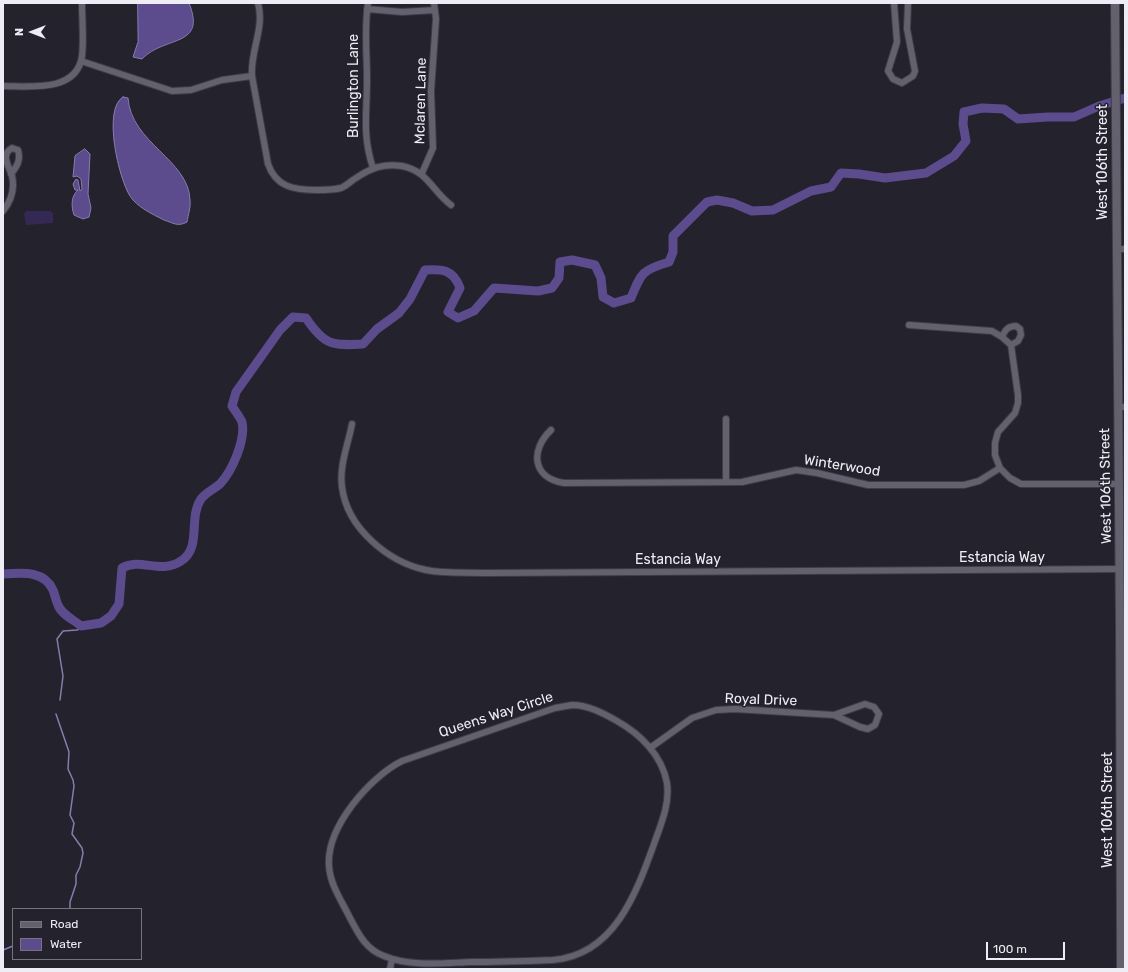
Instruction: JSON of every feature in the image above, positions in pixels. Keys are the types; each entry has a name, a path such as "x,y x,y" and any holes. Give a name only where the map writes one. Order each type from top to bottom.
{"street":[{"path":"3,86 54,84 72,75 81,60 82,3"},
{"path":"258,3 260,12 260,26 251,65 252,76 268,164 271,173 277,181 289,187 300,190 335,189 345,186 373,168 401,166 422,173 439,195 451,205"},
{"name":"Mclaren Lane","path":"422,173 433,148 431,91 436,30 434,3"},
{"path":"894,3 897,42 888,71 893,79 902,83 913,76 915,71 907,29 908,3"},
{"name":"West 106th Street","path":"1115,3 1116,123 1121,249 1122,407 1119,484 1120,569 1123,622 1121,969"},
{"path":"368,6 402,12 435,10"},
{"name":"Burlington Lane","path":"368,6 365,32 367,79 365,131 366,145 373,168"},
{"path":"81,60 172,91 192,90 222,80 252,76"},
{"path":"3,211 11,198 11,174"},
{"path":"908,325 985,330 1002,337 1011,345 1018,403 1015,413 1005,423 996,438 995,455 1000,468 1010,478 1021,484 1119,484"},
{"path":"1002,337 1007,328 1016,326 1020,329 1021,335 1018,341 1011,345"},
{"path":"726,419 726,482"},
{"name":"Estancia Way","path":"352,424 342,465 341,476 342,488 349,510 365,534 379,547 400,561 425,570 444,572 503,572 1120,569"},
{"name":"Winterwood","path":"551,430 538,448 537,461 545,475 559,482 726,482 752,480 796,470 817,473 868,485 964,485 979,481 1000,468"},
{"name":"Queens Way Circle","path":"572,705 589,707 627,726 650,748 660,764 666,778 667,796 664,814 634,896 621,918 600,942 582,953 557,960 425,963 392,959 372,950 359,936 332,880 328,858 335,835 345,816 354,803 388,769 409,758 442,746 555,708 572,705"},
{"name":"Royal Drive","path":"650,748 692,718 716,710 735,709 834,715 868,729 875,725 878,718 877,710 869,705 862,705 834,715"},
{"path":"390,969 392,959"}],"shaded area":[{"path":"27,211 50,211 53,213 53,223 26,225 24,213"}],"water":[{"path":"138,3 189,3 193,17 192,27 188,34 181,39 162,46 142,59 133,57 138,42"},
{"path":"123,97 128,98 131,114 139,127 149,140 171,162 187,186 190,208 187,222 178,224 164,220 141,207 130,196 121,175 114,145 114,115 117,104"},
{"path":"85,149 90,154 88,194 91,208 89,217 83,219 74,215 72,205 74,195 78,190 75,190 73,184 76,179 78,180 80,191 82,189 81,179 77,176 73,177 75,156"}],"waterway":[{"path":"3,574 24,573 44,579 53,590 57,603 62,611 81,626 101,623 111,616 119,604 122,568 136,564 166,566 173,565 181,561 191,548 195,515 201,499 220,484 225,478 240,446 243,429 242,422 232,406 236,392 280,330 293,317 306,318 318,334 330,342 344,345 363,344 377,329 399,313 410,299 425,270 442,270 454,277 460,288 448,312 458,318 474,311 494,288 538,291 552,288 559,278 560,262 572,260 595,265 601,278 603,297 614,303 631,298 640,278 648,270 669,262 673,252 673,236 707,202 717,200 733,203 752,211 773,210 811,191 831,187 841,173 885,178 926,173 954,156 966,141 963,124 964,112 982,108 1004,109 1018,119 1074,117 1099,106 1125,98"},
{"path":"60,700 63,676 57,639 63,631 77,630 84,626"},
{"path":"56,714 69,752 68,769 74,786 70,815 74,823 72,834 82,848 83,853 80,867 76,875 76,884 70,902 70,908"},
{"path":"3,950 12,946"}]}
